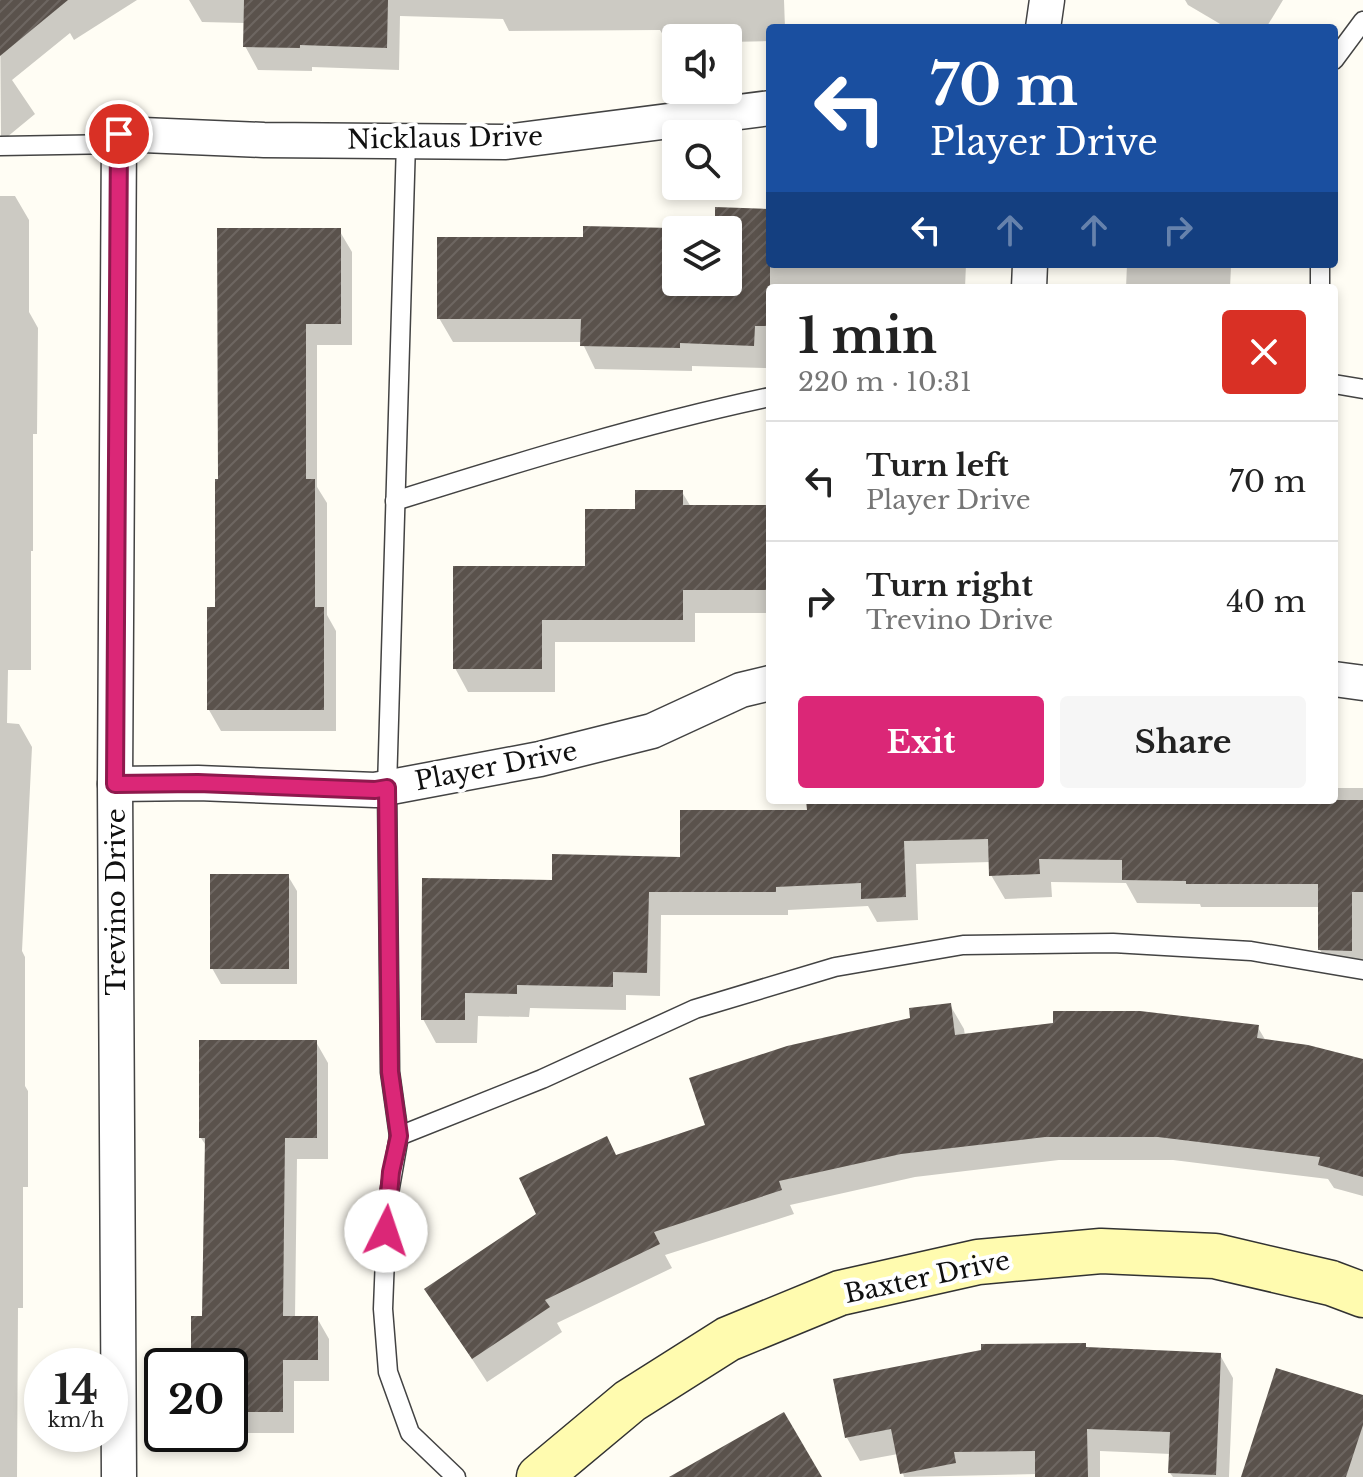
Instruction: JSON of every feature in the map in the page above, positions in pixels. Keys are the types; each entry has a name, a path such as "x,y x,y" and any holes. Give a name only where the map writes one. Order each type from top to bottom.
{"street":[{"path":"1044,24 1047,0"},
{"name":"Nicklaus Drive","path":"119,139 506,142 766,109"},
{"name":"Trevino Drive","path":"119,139 115,784 119,1477"},
{"path":"1338,680 1363,683"},
{"name":"Player Drive","path":"115,784 198,783 375,790 540,759 652,731 741,690 766,684"},
{"name":"Baxter Drive","path":"539,1477 630,1401 728,1339 840,1293 978,1262 1101,1251 1215,1256 1331,1283 1363,1295"}],"lane":[{"path":"1338,55 1363,21"},
{"path":"0,146 119,139"},
{"path":"406,142 387,788 390,1072 399,1136 387,1205 383,1309 388,1372 410,1433 456,1477"},
{"path":"1338,385 1363,389"},
{"path":"395,501 704,411 766,398"},
{"path":"399,1136 542,1079 695,1009 835,967 963,945 1113,943 1251,951 1363,970"}],"building":[{"path":"0,0 68,0 0,56"},
{"path":"244,0 388,0 387,48 243,47"},
{"path":"715,207 766,209 766,268 770,268 770,284 766,284 766,326 755,326 754,346 680,343 680,348 580,346 581,319 437,319 437,237 583,237 583,226 662,228 662,296 742,296 742,216 715,216"},
{"path":"217,228 341,228 341,324 306,324 306,479 315,479 315,607 324,607 324,710 207,710 207,607 215,607 215,479 218,479"},
{"path":"635,490 683,490 683,505 766,505 766,590 683,590 683,620 542,620 542,669 453,669 453,566 585,566 585,509 635,509"},
{"path":"1338,800 1363,800 1363,892 1352,892 1352,951 1318,950 1318,884 1186,884 1186,881 1122,880 1122,860 1039,859 1040,874 989,876 988,839 904,841 906,897 861,899 861,883 776,887 776,892 649,892 647,973 613,972 613,987 517,985 517,994 465,993 465,1020 421,1020 422,878 552,880 552,854 680,857 680,810 807,810 806,804 1338,804"},
{"path":"210,874 289,874 289,969 210,969"},
{"path":"951,1003 955,1035 1053,1023 1053,1011 1140,1011 1259,1025 1257,1038 1308,1045 1363,1059 1363,1177 1318,1165 1320,1157 1158,1137 1045,1137 901,1154 779,1181 782,1190 654,1232 660,1244 545,1300 550,1307 472,1359 424,1289 536,1214 519,1178 607,1136 616,1155 705,1125 689,1078 787,1046 910,1018 909,1008"},
{"path":"199,1040 317,1040 317,1138 285,1138 283,1316 318,1316 318,1360 283,1360 283,1412 248,1412 248,1348 191,1348 191,1316 202,1316 205,1138 199,1138"},
{"path":"1086,1343 1086,1347 1221,1353 1216,1475 1168,1473 1170,1432 1087,1429 1088,1477 1035,1477 1035,1451 954,1452 956,1463 900,1474 891,1429 845,1438 833,1379 981,1350 981,1344"},
{"path":"1276,1368 1363,1395 1363,1425 1346,1477 1241,1477"},
{"path":"784,1412 822,1477 669,1477"}],"route":[{"path":"119,134 115,784 387,788 390,1072 399,1136 391,1172 386,1231"}]}
